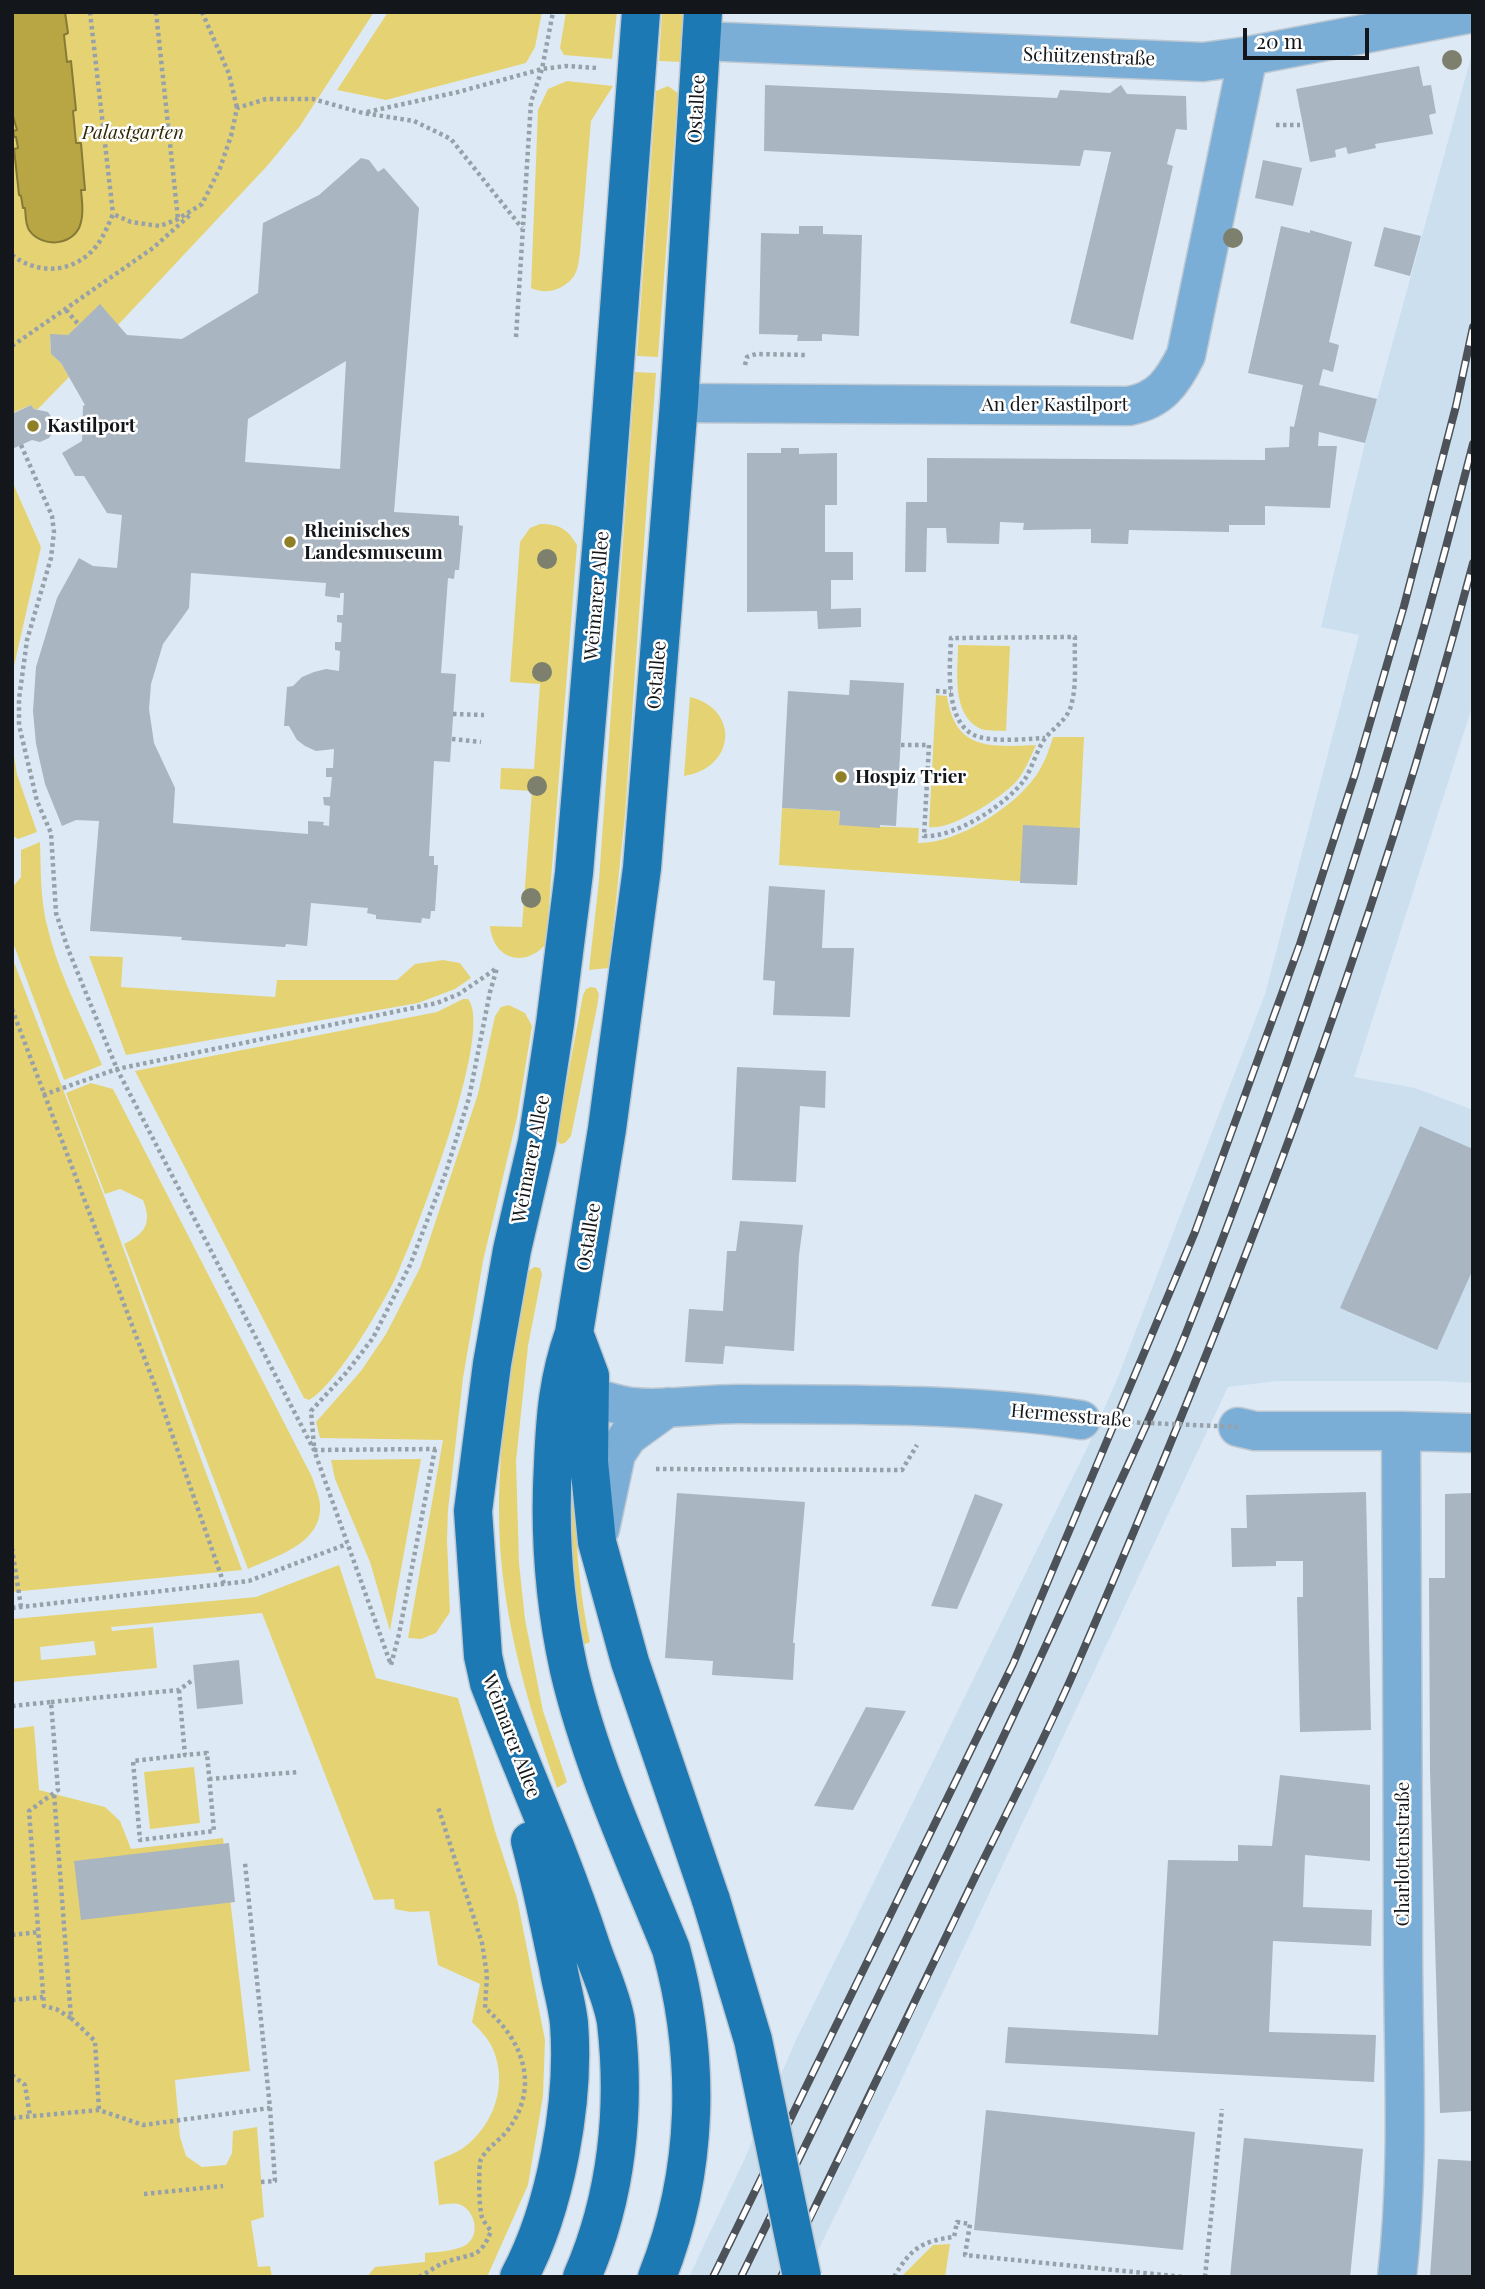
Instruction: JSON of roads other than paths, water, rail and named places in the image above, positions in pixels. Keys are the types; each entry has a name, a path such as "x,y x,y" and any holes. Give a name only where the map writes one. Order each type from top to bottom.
{"main road":[{"name":"Weimarer Allee","path":"582,2277 596,2246 604,2216 618,2134 619,2077 615,2019 581,1914 489,1683 483,1656 473,1511 492,1364 512,1250 537,1142 574,873 641,12"},
{"name":"Ostallee","path":"657,2277 670,2244 691,2131 692,2074 684,2008 671,1949 590,1740 569,1670 554,1585 551,1505 555,1419 563,1364 574,1333 607,1129 642,868 679,403 702,26"},
{"path":"574,1333 590,1376 589,1462 597,1542 630,1662 710,1900 753,2040 802,2277"},
{"path":"489,1683 541,1883 569,2021 570,2087 561,2147 541,2223 519,2277"}],"street":[{"name":"Schützenstraße","path":"702,26 1203,62 1248,56 1473,13"},
{"name":"An der Kastilport","path":"679,403 1129,406 1145,403 1159,394 1176,375 1186,355 1248,56"},
{"name":"Hermesstraße","path":"590,1397 631,1407 727,1403 914,1406 1018,1411 1081,1420"},
{"path":"597,1542 616,1454 628,1436 668,1407"},
{"path":"1238,1427 1255,1431 1473,1433"},
{"name":"Charlottenstraße","path":"1397,2277 1405,2193 1407,2124 1403,2009 1401,1431"}],"railway":[{"path":"713,2277 1013,1664 1195,1232 1300,944 1355,774 1404,606 1456,406 1473,327"},
{"path":"741,2277 1008,1727 1186,1333 1269,1114 1344,893 1412,670 1473,444"},
{"path":"781,2277 1062,1699 1188,1401 1294,1126 1343,987 1390,847 1473,563"}],"place":[{"name":"Kastilport","path":"33,426"},
{"name":"Rheinisches Landesmuseum","path":"290,542"},
{"name":"Hospiz Trier","path":"841,777"}],"park label":[{"name":"Palastgarten","path":"133,133"}]}
